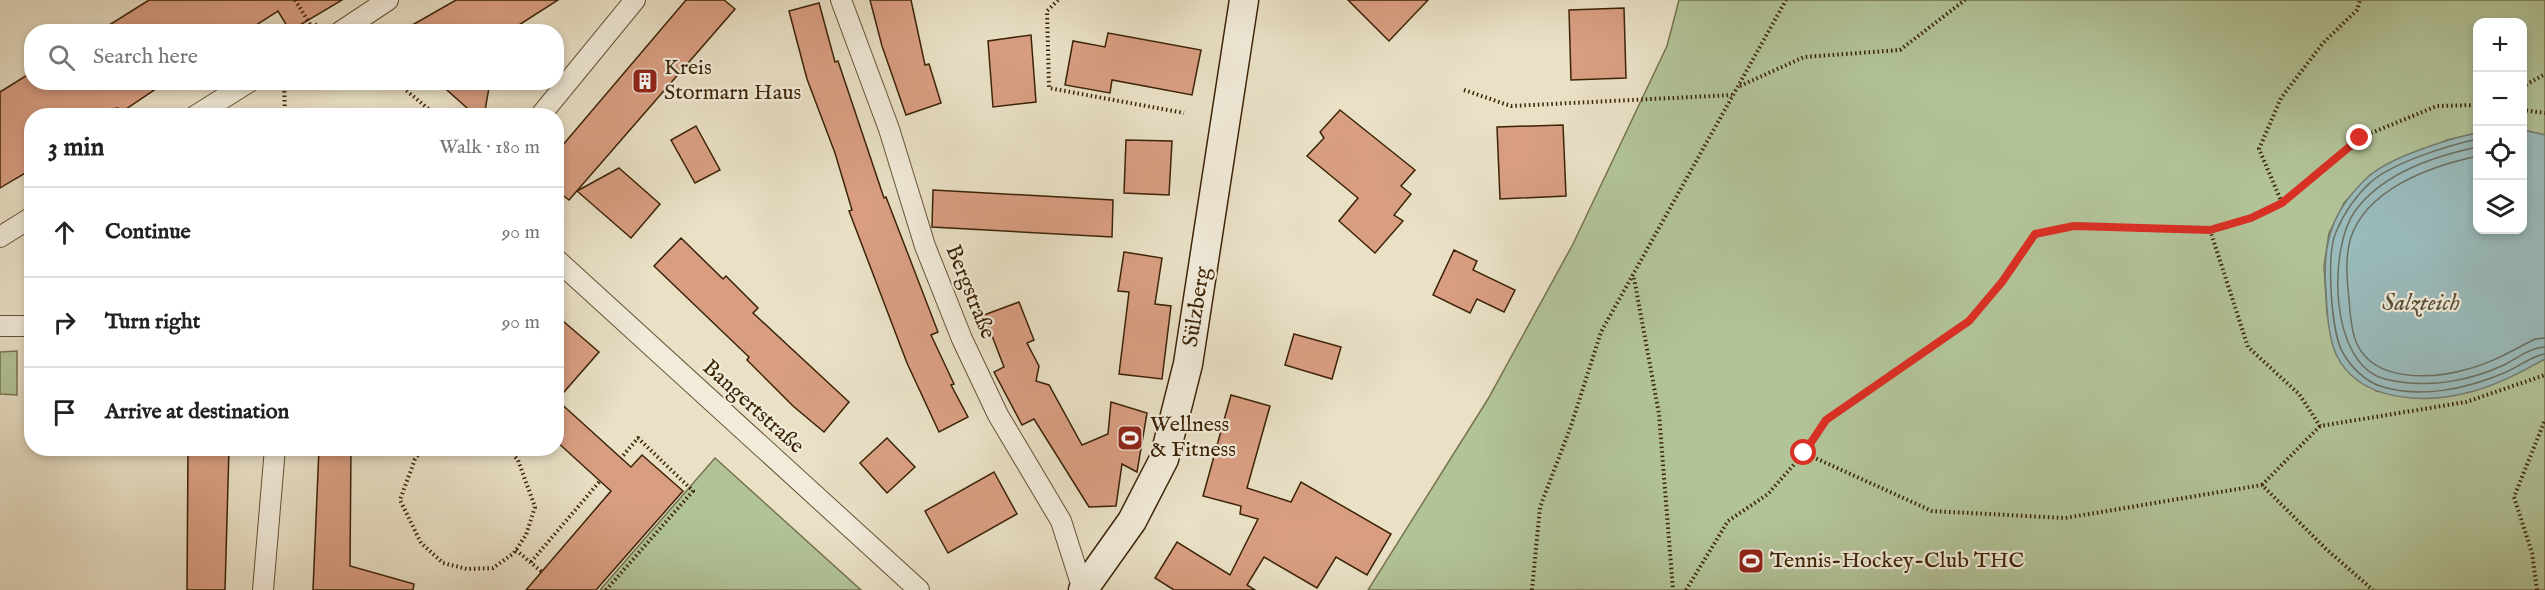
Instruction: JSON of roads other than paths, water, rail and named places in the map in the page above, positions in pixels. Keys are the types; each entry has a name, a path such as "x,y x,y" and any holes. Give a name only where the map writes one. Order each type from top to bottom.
{"street":[{"path":"352,24 388,0"},
{"path":"564,87 635,0"},
{"name":"Bergstraße","path":"841,0 889,129 925,246 962,339 998,415 1061,521 1083,590"},
{"name":"Sülzberg","path":"1083,590 1132,521 1164,459 1188,364 1244,0"},
{"path":"208,108 236,90"},
{"path":"547,108 561,90"},
{"path":"0,237 24,222"},
{"name":"Bangertstraße","path":"564,266 919,590"},
{"path":"0,326 24,326"},
{"path":"263,590 274,456"}],"water":[{"name":"Salzteich","path":"2527,131 2545,135 2545,359 2511,377 2474,391 2437,398 2397,396 2361,383 2347,370 2336,354 2327,315 2325,274 2328,243 2338,215 2356,189 2368,177 2405,156 2473,134 2473,234 2527,234"}],"place":[{"name":"Kreis Stormarn Haus","path":"645,81"},
{"name":"Wellness & Fitness","path":"1130,438"},
{"name":"Tennis-Hockey-Club THC","path":"1751,561"}]}
